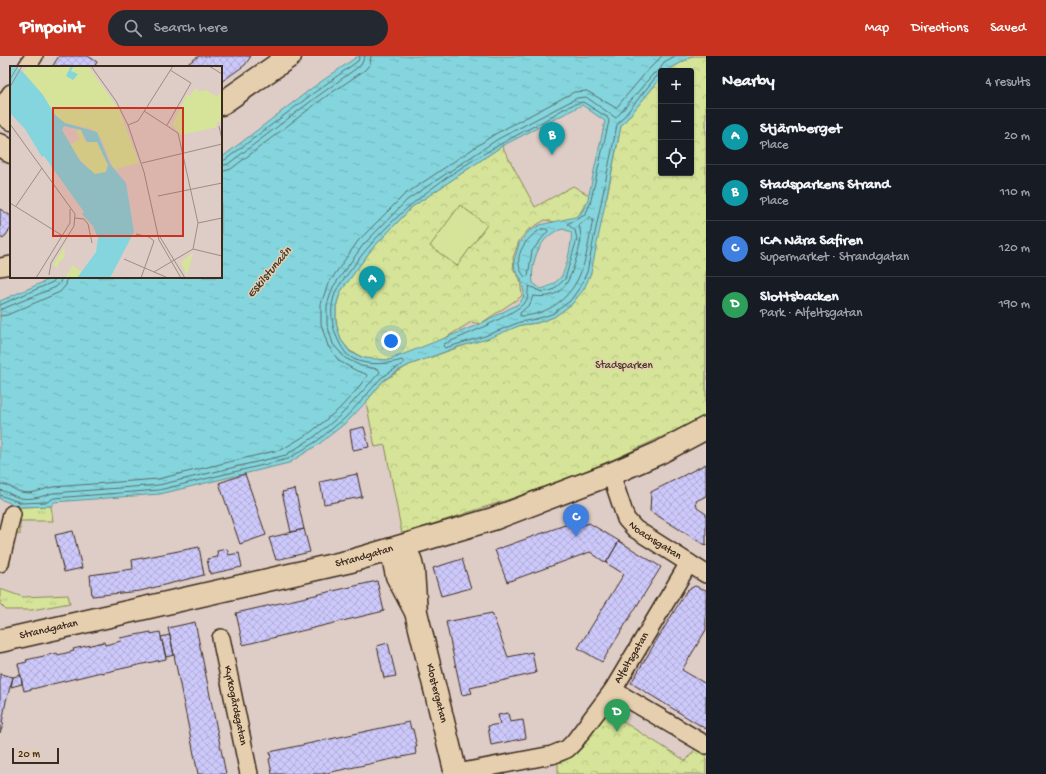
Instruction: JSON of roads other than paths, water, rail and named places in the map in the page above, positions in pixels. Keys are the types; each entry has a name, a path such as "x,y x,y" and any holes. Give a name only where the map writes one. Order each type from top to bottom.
{"street":[{"path":"28,66 34,56"},
{"path":"222,103 290,56"},
{"path":"10,95 0,111 10,118"},
{"path":"0,145 10,151"},
{"path":"0,267 10,265"},
{"name":"Strandgatan","path":"2,642 351,561 493,519 611,474 660,452 706,428"},
{"name":"Noachsgatan","path":"611,474 626,519 635,529 706,574"},
{"path":"0,563 12,514"},
{"name":"Klostergatan","path":"400,547 394,562 397,576 416,612 455,774"},
{"name":"Alfeltsgatan","path":"455,774 552,755 567,749 613,690 689,563"},
{"name":"Kyrkogårdsgatan","path":"221,638 249,774"},
{"path":"613,690 706,745"}],"water":[{"name":"Eskilstunaån","path":"358,56 693,56 671,68 658,68 658,82 621,126 591,273 584,289 572,304 554,317 537,323 521,325 487,339 458,347 409,365 394,373 383,381 348,421 319,444 289,463 160,494 54,502 51,506 20,507 0,499 0,301 53,278 222,278 222,157 312,88","holes":["582,105 605,121 587,203 582,212 575,217 540,225 528,232 519,244 514,261 515,270 521,279 524,292 523,298 518,304 480,324 389,360 364,358 350,352 341,340 336,323 336,306 341,291 371,250 412,207 502,146","563,229 571,232 568,256 562,275 556,282 541,289 533,283 532,275 538,250 548,237 555,232"]}],"place":[{"name":"Stadsparkens Strand","path":"552,155"},
{"name":"Stjärnberget","path":"372,299"},
{"name":"ICA Nära Safiren","path":"576,537"},
{"name":"Slottsbacken","path":"617,732"}],"park label":[{"name":"Stadsparken","path":"624,366"}]}
